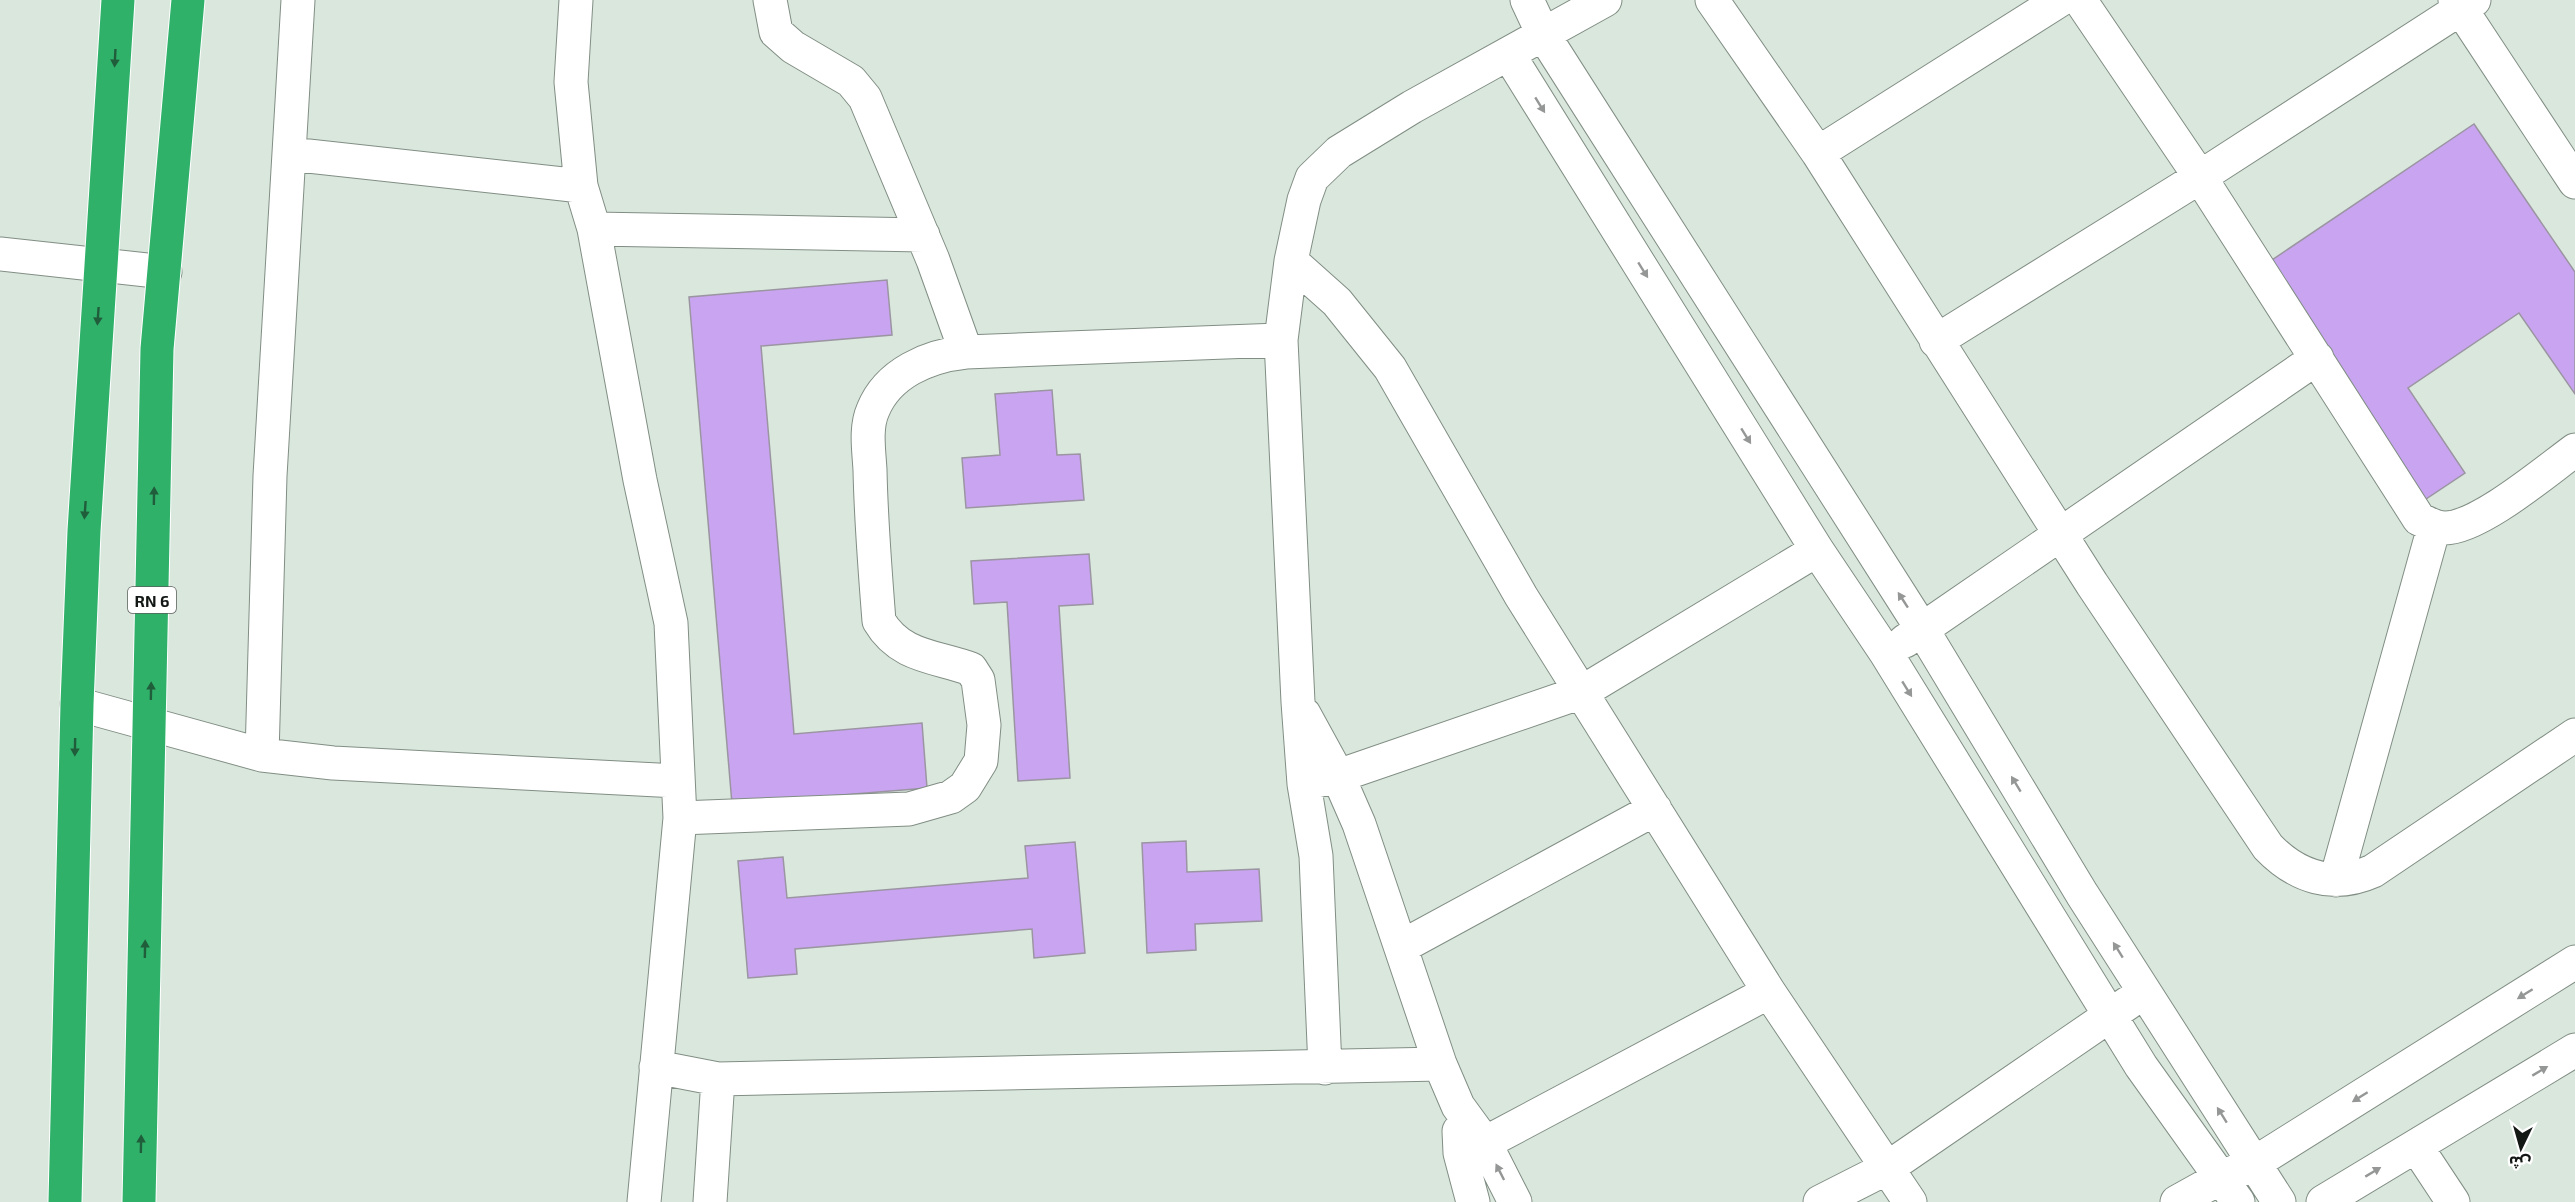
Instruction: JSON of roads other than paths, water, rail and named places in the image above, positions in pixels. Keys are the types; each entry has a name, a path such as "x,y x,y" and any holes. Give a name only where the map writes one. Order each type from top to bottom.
{"highway":[{"path":"64,1202 76,704 84,531 118,0"},
{"name":"RN 6","path":"139,1202 157,349 165,272 168,203 188,0"}],"street":[{"path":"262,755 270,476 298,0"},
{"path":"576,0 571,82 581,186 594,229 640,480 671,623 680,818 644,1202"},
{"path":"770,0 776,32 793,46 851,81 865,98 922,235 966,352"},
{"path":"1527,0 1543,34 1922,629 2144,991 2279,1202"},
{"path":"1325,1068 1316,855 1304,784 1298,702 1281,340 1291,261 1312,178 1339,152 1412,107 1605,0"},
{"path":"1712,0 1818,153 2061,535 2268,847 2284,864 2312,876 2336,880 2355,879 2373,871 2575,735"},
{"path":"1818,153 2060,0"},
{"path":"2080,0 2200,177 2419,519 2433,527 2458,527 2473,520 2575,450"},
{"path":"1936,341 2200,177 2463,3 2575,182"},
{"path":"1509,55 1817,550 1886,653 2141,1066 2230,1190"},
{"path":"290,154 581,186"},
{"path":"594,229 922,235"},
{"path":"0,254 165,272"},
{"path":"1291,261 1337,302 1390,368 1521,596 1769,992 1911,1202"},
{"path":"680,818 909,809 951,797 965,787 974,775 981,761 984,725 978,680 971,669 919,656 902,648 885,632 879,621 868,429 872,411 881,396 905,372 930,358 966,352 1281,340"},
{"path":"1886,653 2317,358"},
{"path":"2336,880 2433,527"},
{"path":"1304,784 1338,776 1582,692 1817,550"},
{"path":"1298,702 1338,776 1359,824 1440,1064 1473,1148 1515,1202"},
{"path":"76,704 262,755 345,764 677,781"},
{"path":"1401,947 1655,809"},
{"path":"2177,1202 2230,1190 2253,1164 2575,962"},
{"path":"1820,1202 1889,1167 2144,991"},
{"path":"1473,1148 1769,992"},
{"path":"2323,1202 2575,1050"},
{"path":"656,1067 718,1079 1440,1064"},
{"path":"710,1202 718,1079"},
{"path":"2416,1146 2453,1202"},
{"path":"1473,1148 1473,1202"}]}
